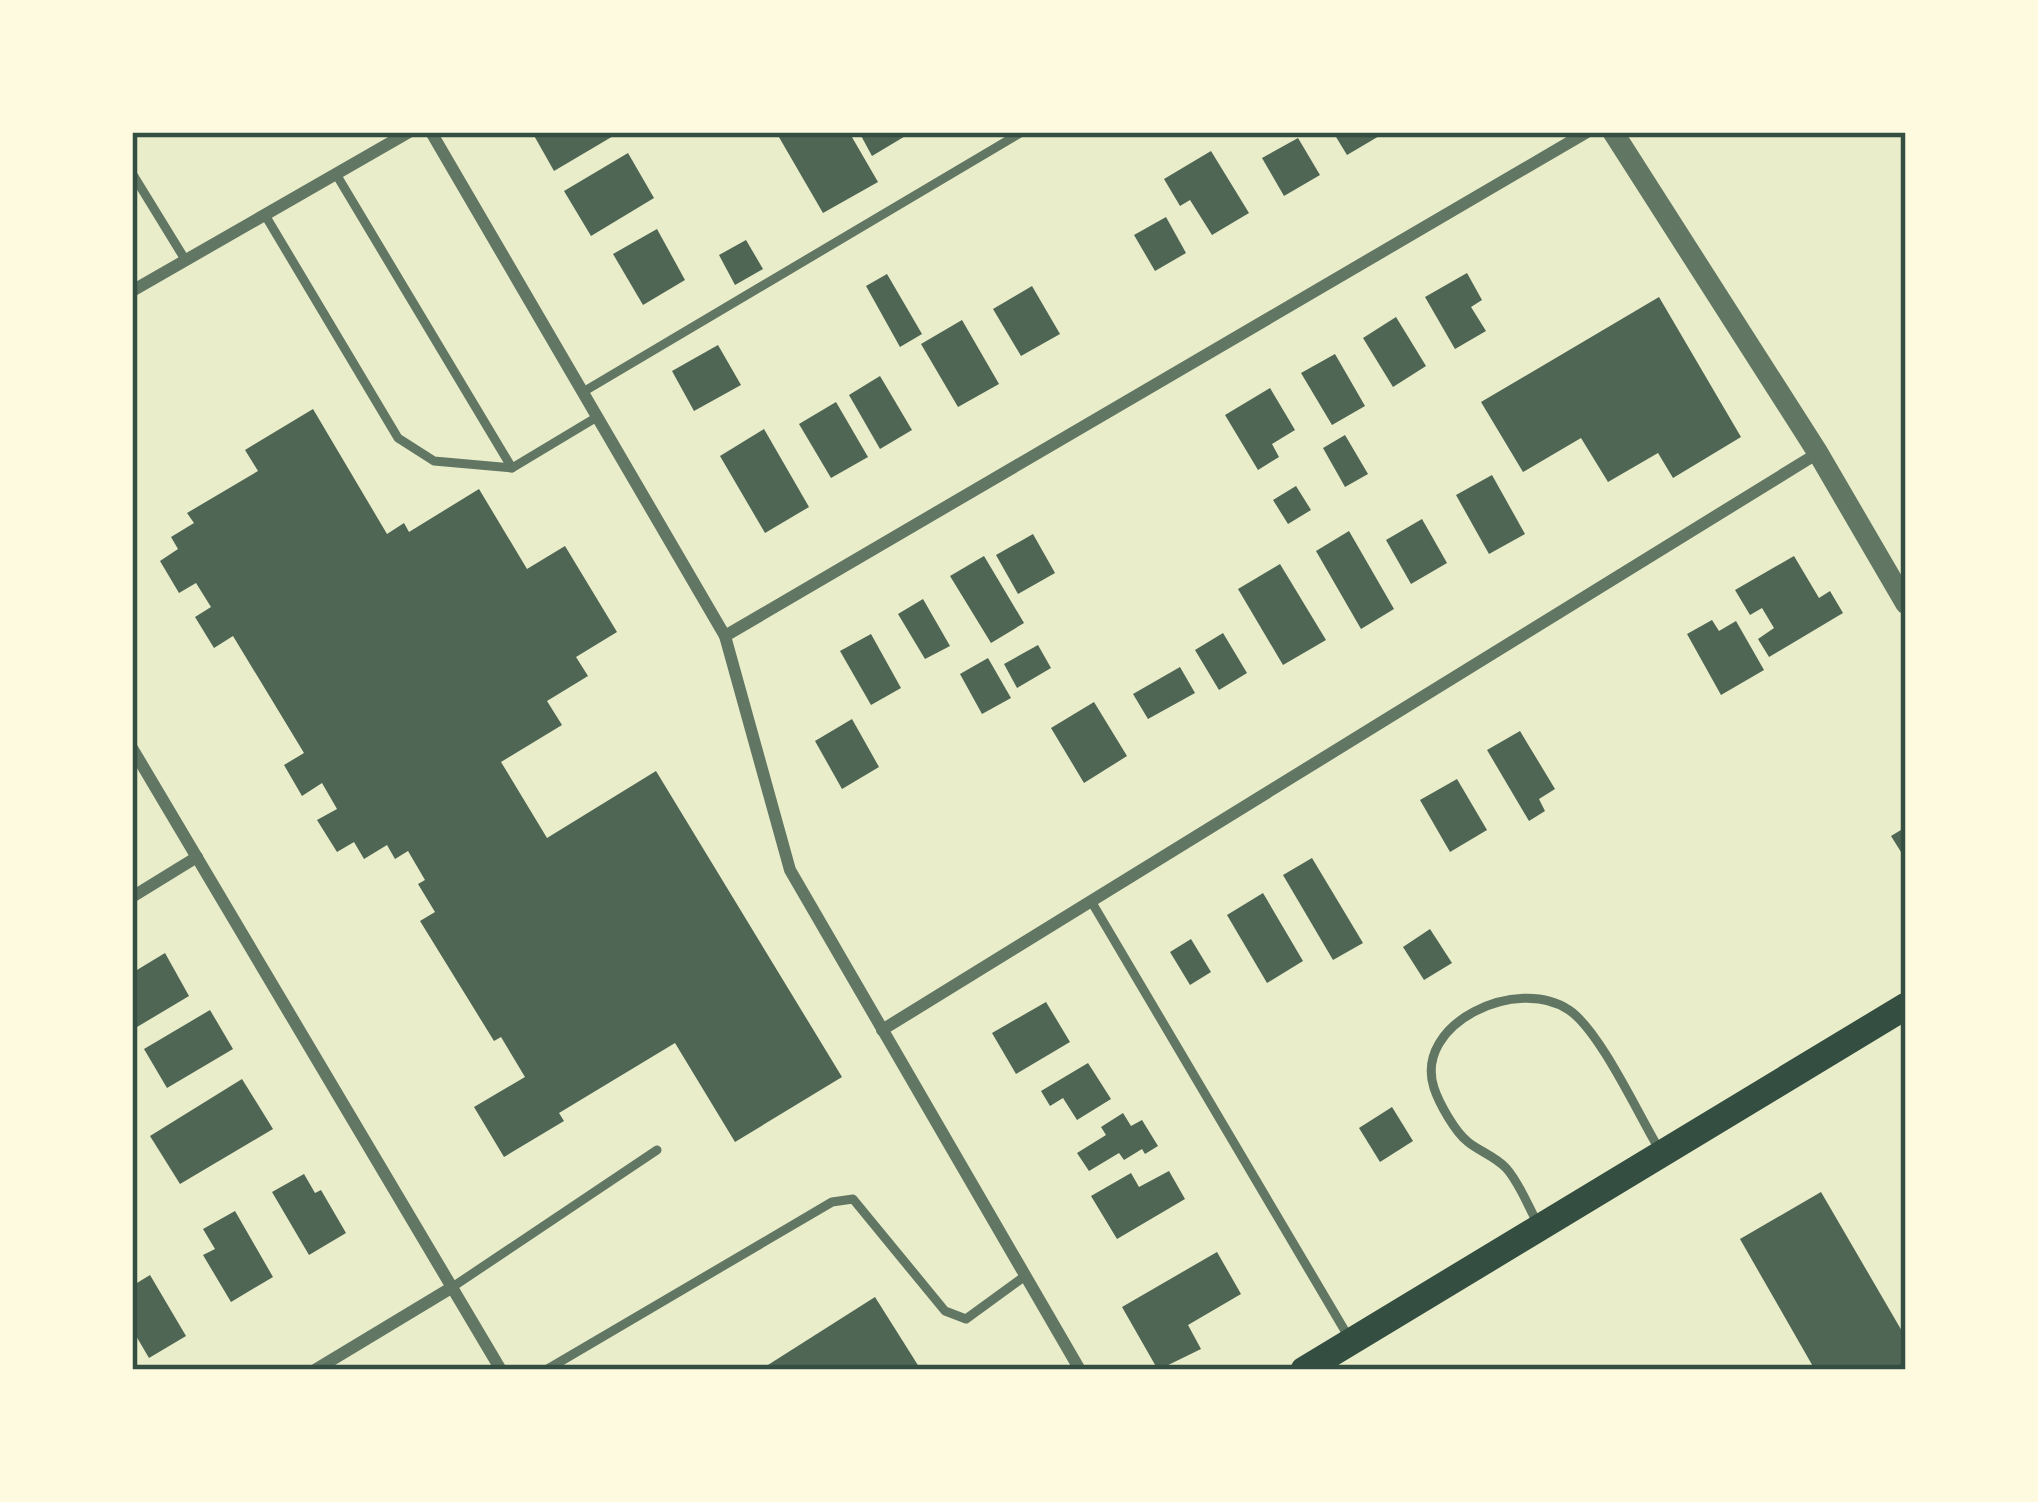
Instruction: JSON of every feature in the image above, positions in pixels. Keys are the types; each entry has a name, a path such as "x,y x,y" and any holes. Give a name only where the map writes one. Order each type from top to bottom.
{"main road":[{"path":"1304,1370 1906,1006"}],"street":[{"path":"132,291 409,132"},
{"path":"431,132 725,636 790,870 1080,1370"},
{"path":"725,636 1587,132"},
{"path":"1613,132 1818,453 1906,604"},
{"path":"882,1030 1818,453"},
{"path":"132,748 501,1370"},
{"path":"132,897 196,857"},
{"path":"315,1370 451,1288"}],"lane":[{"path":"583,392 1022,132"},
{"path":"132,172 185,261"},
{"path":"336,174 512,468"},
{"path":"265,215 398,438 434,461 512,468 597,417"},
{"path":"1091,902 1352,1342"},
{"path":"1540,1227 1505,1166 1463,1139 1434,1088 1431,1065 1439,1047 1469,1014 1492,1001 1517,998 1568,1008 1589,1029 1661,1154"},
{"path":"451,1288 657,1150"},
{"path":"546,1370 832,1202 853,1199 945,1312 966,1318 1025,1276"}],"building":[{"path":"532,132 620,132 554,171"},
{"path":"776,132 849,132 878,182 823,213"},
{"path":"859,132 912,132 872,156"},
{"path":"1333,132 1386,132 1347,155"},
{"path":"1298,138 1320,175 1284,196 1262,158"},
{"path":"1211,151 1249,213 1212,235 1190,200 1180,206 1164,179"},
{"path":"628,153 654,198 591,236 564,191"},
{"path":"1166,217 1186,253 1155,271 1134,235"},
{"path":"657,229 685,280 643,305 613,254"},
{"path":"746,240 763,269 735,285 719,255"},
{"path":"1467,273 1482,300 1471,307 1486,331 1455,349 1425,297"},
{"path":"887,274 922,334 900,347 866,286"},
{"path":"1032,286 1060,334 1021,356 993,309"},
{"path":"1659,297 1741,437 1673,478 1658,453 1608,482 1581,438 1523,472 1481,402"},
{"path":"1396,317 1426,366 1393,387 1363,338"},
{"path":"962,320 999,384 958,407 921,344"},
{"path":"718,345 741,385 694,411 672,371"},
{"path":"1335,354 1365,406 1332,425 1301,373"},
{"path":"880,376 912,430 880,449 849,395"},
{"path":"1270,388 1295,430 1272,444 1279,457 1258,470 1225,415"},
{"path":"836,402 868,457 831,478 799,424"},
{"path":"313,409 387,534 404,523 409,532 479,489 527,569 565,546 617,632 576,657 588,676 547,701 562,725 501,762 547,838 656,771 842,1077 735,1142 675,1043 559,1113 564,1121 504,1157 474,1107 525,1077 501,1037 494,1041 420,921 435,912 418,884 425,880 408,851 395,859 387,845 364,859 354,842 337,852 317,820 337,809 322,783 302,796 284,765 304,753 233,636 214,648 195,617 211,607 196,583 179,593 160,561 178,549 171,537 194,523 187,513 258,471 245,450"},
{"path":"764,429 809,507 765,533 720,456"},
{"path":"1345,435 1368,474 1345,487 1323,448"},
{"path":"1492,475 1525,534 1489,554 1456,495"},
{"path":"1296,486 1311,510 1288,524 1273,500"},
{"path":"1422,519 1447,563 1411,584 1386,540"},
{"path":"1349,531 1394,609 1361,629 1316,551"},
{"path":"1033,534 1055,573 1018,594 996,555"},
{"path":"984,556 1024,623 991,643 950,576"},
{"path":"1794,556 1819,598 1830,591 1843,613 1769,657 1758,639 1774,628 1762,608 1750,615 1735,590"},
{"path":"1280,564 1326,640 1283,665 1238,589"},
{"path":"923,599 950,646 925,659 898,614"},
{"path":"1712,620 1719,631 1736,621 1764,670 1721,695 1687,634"},
{"path":"1223,633 1247,673 1219,690 1195,650"},
{"path":"871,634 901,688 871,705 840,651"},
{"path":"1038,645 1051,668 1017,688 1004,664"},
{"path":"988,658 1011,698 982,714 960,674"},
{"path":"1180,667 1195,693 1148,719 1133,694"},
{"path":"1094,702 1127,756 1084,783 1051,728"},
{"path":"852,719 879,767 842,789 815,741"},
{"path":"1520,731 1555,789 1539,799 1545,811 1529,821 1487,750"},
{"path":"1457,779 1487,830 1450,852 1420,800"},
{"path":"1906,827 1906,860 1891,836"},
{"path":"1312,858 1363,943 1333,960 1283,875"},
{"path":"1263,893 1303,961 1267,983 1227,915"},
{"path":"1430,929 1452,963 1424,980 1403,947"},
{"path":"1191,939 1211,972 1190,985 1170,952"},
{"path":"165,953 189,996 132,1030 132,973"},
{"path":"1046,1002 1070,1042 1016,1074 992,1033"},
{"path":"210,1010 233,1049 167,1088 144,1049"},
{"path":"1088,1063 1111,1099 1077,1120 1063,1098 1050,1106 1041,1091"},
{"path":"242,1079 273,1129 180,1184 150,1136"},
{"path":"1392,1107 1413,1141 1380,1162 1359,1128"},
{"path":"1123,1113 1131,1126 1142,1120 1158,1146 1124,1160 1119,1153 1089,1171 1077,1153 1106,1135 1101,1127"},
{"path":"1169,1171 1185,1199 1117,1239 1091,1196 1131,1173 1139,1187"},
{"path":"304,1174 315,1193 321,1190 346,1233 309,1255 272,1192"},
{"path":"1821,1192 1906,1338 1906,1370 1815,1370 1740,1239"},
{"path":"235,1211 273,1277 231,1302 203,1255 215,1249 203,1229"},
{"path":"1217,1252 1241,1294 1188,1325 1201,1349 1158,1370 1122,1307"},
{"path":"150,1275 186,1336 149,1358 132,1329 132,1286"},
{"path":"875,1297 921,1370 760,1370"}]}
